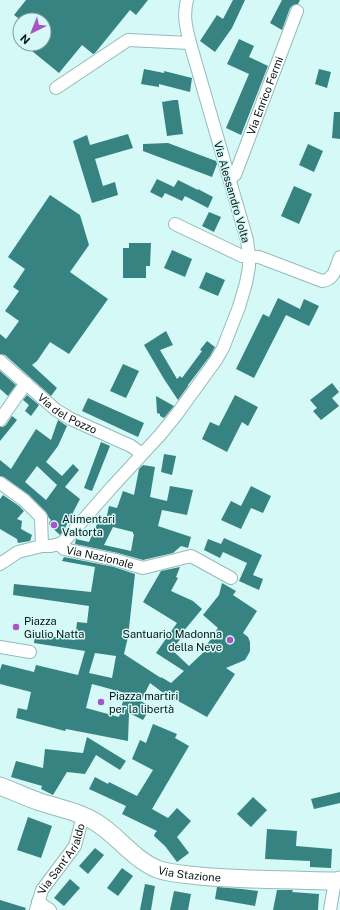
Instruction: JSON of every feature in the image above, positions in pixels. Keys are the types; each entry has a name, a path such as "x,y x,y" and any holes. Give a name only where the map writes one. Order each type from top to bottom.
{"main road":[{"name":"Via Stazione","path":"0,786 96,822 137,858 158,869 170,873 218,878 338,881"}],"street":[{"name":"Via Alessandro Volta","path":"58,544 63,542 69,536 160,435 216,360 223,348 239,307 246,283 249,267 247,240 190,43 186,26 185,10 187,0"},
{"name":"Via Enrico Fermi","path":"229,177 235,174 297,11"},
{"path":"56,88 128,40 190,43"},
{"path":"175,224 242,256 259,257 322,280 331,278 340,257"},
{"name":"Via del Pozzo","path":"0,361 56,410 71,419 131,446 142,454"},
{"path":"0,420 26,383"},
{"path":"0,483 24,500 41,517 42,546"},
{"path":"0,564 18,552 58,544"},
{"name":"Via Nazionale","path":"58,544 64,550 116,560 143,568 191,556 231,578"},
{"path":"0,647 30,652"},
{"name":"Via Sant'Arialdo","path":"50,910 37,906 42,890 75,846 83,816"},
{"name":"Via Stazione","path":"330,910 338,881"}],"building":[{"path":"26,0 148,0 136,15 130,10 95,53 93,54 82,45 59,73 33,52 52,52 52,12 16,12"},
{"path":"233,0 245,0 232,28 215,52 200,41 217,15 223,19"},
{"path":"282,0 300,0 298,4 293,5 290,8 282,30 270,23"},
{"path":"239,39 254,46 249,57 268,66 241,135 226,128 249,74 227,64"},
{"path":"144,69 164,73 164,71 192,78 190,92 159,84 159,87 141,84"},
{"path":"319,69 331,72 327,88 315,84"},
{"path":"178,100 183,134 167,136 162,102"},
{"path":"334,112 340,112 340,139 332,138"},
{"path":"128,134 133,148 95,159 103,186 115,182 118,195 92,203 73,141 87,135 90,145"},
{"path":"168,143 216,161 217,164 212,177 143,151 143,144"},
{"path":"308,144 323,151 314,172 299,165"},
{"path":"157,179 174,187 178,180 213,197 208,208 185,196 182,201 165,193 162,198 150,192"},
{"path":"294,186 312,194 299,224 281,216"},
{"path":"50,195 80,215 89,245 70,272 108,299 69,354 50,342 37,361 32,365 57,388 51,396 5,355 0,354 0,334 6,339 19,321 5,311 19,291 13,287 25,269 8,257"},
{"path":"209,212 221,217 214,232 202,226"},
{"path":"129,243 151,243 150,266 146,266 146,278 123,278 123,248 129,248"},
{"path":"172,250 192,259 185,277 164,268"},
{"path":"206,272 225,280 218,296 199,288"},
{"path":"278,298 300,309 304,299 319,306 309,326 286,315 254,378 236,369 263,314 269,317"},
{"path":"166,331 173,345 160,350 177,379 180,376 182,378 202,351 200,350 207,341 215,347 178,400 144,345"},
{"path":"123,364 139,371 126,398 110,391"},
{"path":"0,371 16,385 8,396 0,389"},
{"path":"332,383 339,392 332,398 339,406 321,420 313,411 317,408 310,400"},
{"path":"27,395 39,405 31,416 25,411 29,405 23,400"},
{"path":"235,395 258,407 248,426 242,422 227,452 202,439 210,422 219,426"},
{"path":"156,396 174,406 164,418 157,413"},
{"path":"88,398 144,423 138,437 82,411"},
{"path":"12,416 17,420 0,441 0,427 6,425"},
{"path":"58,420 67,426 58,446 46,462 62,476 73,464 79,470 65,487 80,499 60,535 49,525 51,520 46,512 29,495 4,477 0,476 0,460 11,469 36,429 51,440","holes":["37,466 57,485 46,500 25,482"]},
{"path":"101,442 110,446 92,491 84,488"},
{"path":"164,454 176,456 172,475 161,472"},
{"path":"143,465 155,467 150,497 167,501 170,486 193,490 187,515 162,510 158,526 191,537 188,548 181,546 173,553 143,560 75,544 76,539 89,542 98,522 105,525 109,506 117,508 123,491 134,495 139,469","holes":["113,527 133,532 134,534 131,551 104,545"]},
{"path":"251,486 271,496 263,513 251,508 241,529 221,520 231,501 241,506"},
{"path":"3,495 24,511 17,519 22,521 21,529 32,535 30,541 18,543 17,539 0,529 0,499"},
{"path":"224,538 262,555 253,575 263,579 259,590 239,581 247,563 223,552 220,558 204,550 208,539 221,544"},
{"path":"64,557 114,567 135,574 128,637 124,654 171,683 184,671 156,653 177,623 143,602 161,571 180,567 176,577 178,578 171,591 193,601 202,609 182,633 184,634 172,650 189,666 207,649 205,648 218,628 203,615 219,595 222,583 236,591 233,595 257,611 243,633 248,637 250,642 250,651 245,660 226,668 235,674 207,717 162,692 150,683 141,701 151,707 143,720 129,713 128,741 66,729 65,731 16,718 18,708 27,710 31,692 0,684 0,670 2,664 34,672 36,665 78,675 85,651 34,643 35,634 75,640 77,622 87,623 89,606 13,595 14,584 91,592 95,567 62,561","holes":["95,653 116,656 112,678 89,673","92,684 125,693 119,717 86,708"]},
{"path":"153,724 177,734 175,738 189,746 152,809 168,818 177,808 191,821 177,837 189,853 177,862 165,846 154,836 157,831 122,814 126,806 89,789 95,777 108,784 109,782 137,796 153,770 132,759 140,740 146,743"},
{"path":"87,737 126,761 120,770 96,755 85,774 67,772 53,795 41,789 42,786 11,777 16,761 43,768 45,749 83,753"},
{"path":"340,792 340,803 314,809 311,799"},
{"path":"253,797 267,810 251,827 237,814"},
{"path":"28,817 52,826 41,858 17,850"},
{"path":"267,829 297,831 296,846 332,849 331,868 310,867 310,861 265,859"},
{"path":"95,848 104,855 88,874 79,866"},
{"path":"122,868 133,876 118,896 107,888"},
{"path":"70,879 80,888 64,906 54,898"},
{"path":"145,884 155,886 151,910 140,910"},
{"path":"217,887 258,891 255,906 215,899"},
{"path":"277,890 293,890 292,892 319,894 318,910 273,910"},
{"path":"174,891 191,894 188,910 170,910"},
{"path":"0,900 26,908 25,910 0,910"}],"place":[{"name":"Alimentari Valtorta","path":"54,525"},
{"name":"Piazza Giulio Natta","path":"16,627"},
{"name":"Santuario Madonna della Neve","path":"230,640"},
{"name":"Piazza martiri per la libertà","path":"101,702"}]}
